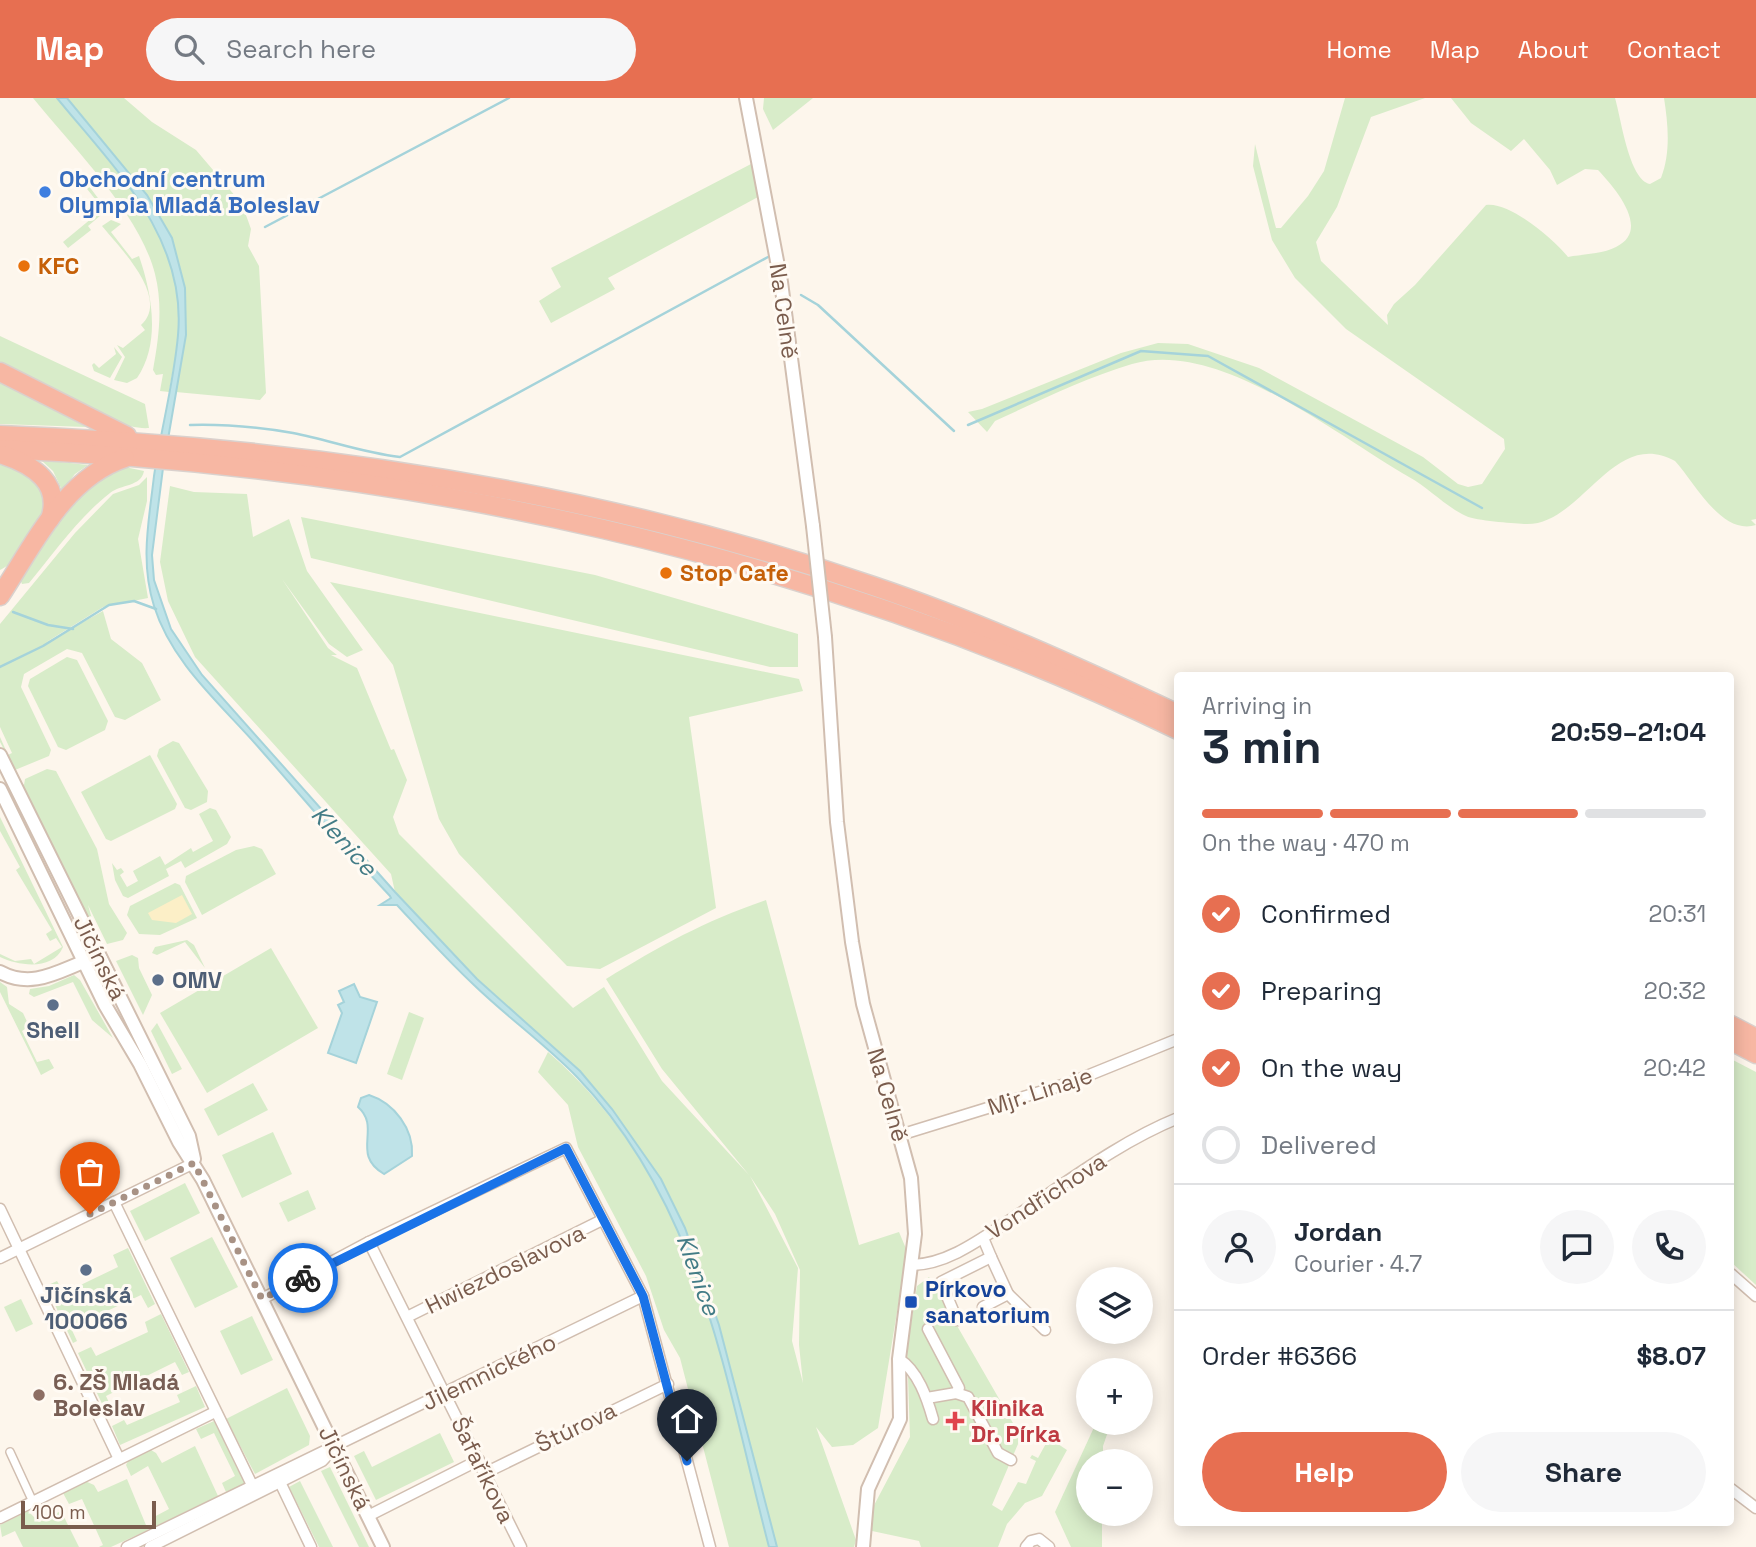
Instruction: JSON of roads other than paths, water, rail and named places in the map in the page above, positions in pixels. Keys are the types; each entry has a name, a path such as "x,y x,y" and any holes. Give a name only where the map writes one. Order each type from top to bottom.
{"highway":[{"path":"0,372 136,448"},
{"path":"0,435 433,478 684,529 874,586 996,633 1174,712"},
{"path":"0,452 136,448"},
{"path":"0,596 8,574 89,475 136,448"},
{"path":"0,452 22,461 44,477 53,499 49,521"},
{"path":"191,453 432,493 569,520 690,549 847,597 992,648 1174,728"},
{"path":"1734,1027 1756,1038"},
{"path":"1734,1043 1756,1054"}],"street":[{"name":"Na Celně","path":"746,98 781,282 813,526 825,636 837,822 850,928 863,1004 900,1135 914,1197 915,1234 899,1359 900,1419 868,1489 863,1547"},
{"name":"Jičínská","path":"0,755 189,1136 194,1163"},
{"name":"Jičínská","path":"0,789 84,961 179,1142 194,1163 383,1547"},
{"path":"0,972 20,980 40,979 98,956"},
{"name":"Mjr. Linaje","path":"900,1135 1072,1082 1174,1041"},
{"name":"Vondřichova","path":"912,1265 945,1258 983,1238 1112,1152 1174,1120"},
{"path":"262,1299 369,1242 566,1148 643,1296 710,1547"},
{"path":"0,1258 194,1163"},
{"path":"114,1202 253,1487"},
{"path":"0,1209 119,1459"},
{"name":"Hwiezdoslavova","path":"407,1317 603,1220"},
{"path":"983,1238 1008,1294 1045,1330"},
{"name":"Šafaříkova","path":"369,1242 521,1547"},
{"path":"957,1320 941,1282 990,1257"},
{"path":"1734,1277 1756,1296"},
{"path":"983,1307 1008,1294"},
{"name":"Jilemnického","path":"127,1547 147,1544 643,1296"},
{"path":"928,1329 959,1388 956,1393"},
{"path":"899,1359 908,1364 927,1398 933,1419"},
{"name":"Štúrova","path":"485,1473 668,1384"},
{"path":"927,1398 956,1393 968,1397 998,1453 1011,1460"},
{"path":"0,1518 215,1412"},
{"path":"10,1452 33,1502"},
{"path":"368,1516 479,1461"},
{"path":"278,1479 312,1547"},
{"name":"Jilemnického","path":"147,1544 253,1487 278,1479"},
{"path":"1734,1491 1756,1508"},
{"path":"1026,1547 1031,1541 1038,1539 1049,1547"}],"water":[{"name":"Klenice","path":"57,98 67,98 147,195 172,238 185,288 186,335 163,468 152,555 154,580 171,629 202,675 395,892 477,979 580,1071 612,1109 661,1179 685,1228 719,1325 777,1547 769,1547 722,1359 681,1239 654,1182 619,1128 577,1077 464,975 397,905 380,905 391,898 390,896 200,683 185,665 162,627 147,573 147,541 154,476 176,353 178,300 171,266 159,235 142,206 123,178"},
{"path":"354,984 360,997 377,1002 356,1063 328,1053 342,1013 338,1005 344,1002 339,991"},
{"path":"369,1095 387,1104 401,1118 412,1146 412,1156 384,1174 369,1158 367,1124 365,1115 358,1107 361,1098"}],"waterway":[{"path":"265,227 509,98"},
{"path":"190,425 280,431 400,457 768,257"},
{"path":"801,295 818,305 954,431"},
{"path":"968,425 1141,351 1208,356 1482,508"},
{"path":"0,667 43,646 109,605 134,601 156,609"},
{"path":"13,612 48,625 73,629"}],"place":[{"name":"Obchodní centrum Olympia Mladá Boleslav","path":"45,192"},
{"name":"KFC","path":"24,266"},
{"name":"Stop Cafe","path":"666,573"},
{"name":"OMV","path":"158,980"},
{"name":"Shell","path":"53,1005"},
{"name":"Jičínská 100066","path":"86,1270"},
{"name":"Pírkovo sanatorium","path":"911,1302"},
{"name":"6. ZŠ Mladá Boleslav","path":"39,1395"},
{"name":"Klinika Dr. Pírka","path":"955,1421"}]}
